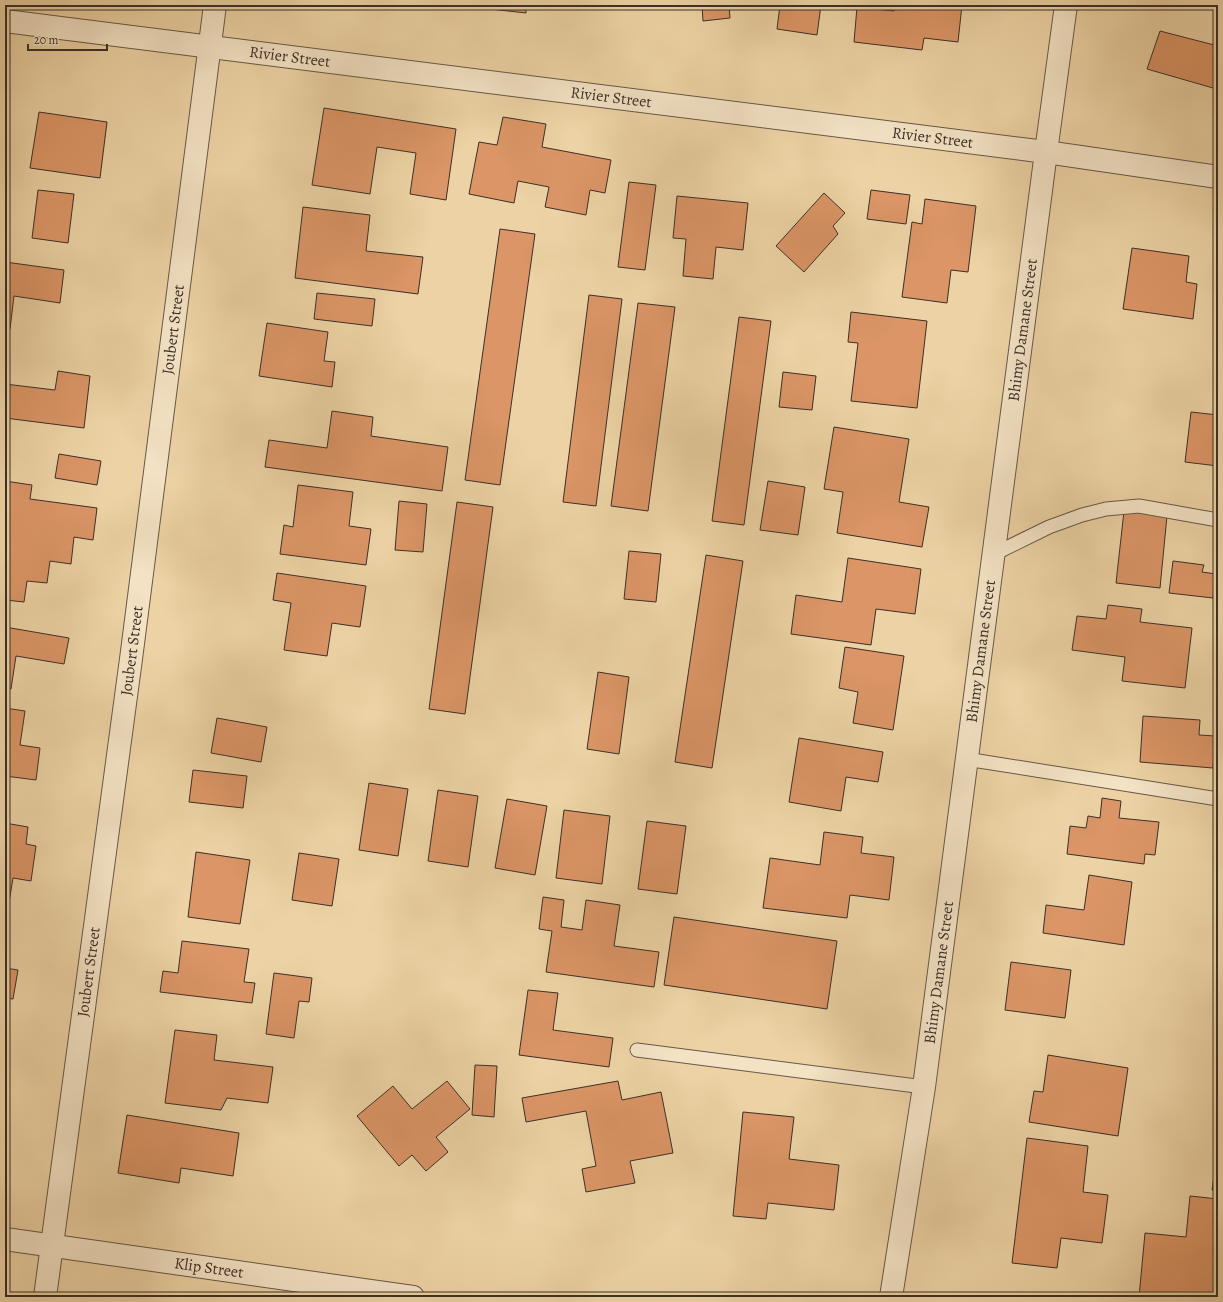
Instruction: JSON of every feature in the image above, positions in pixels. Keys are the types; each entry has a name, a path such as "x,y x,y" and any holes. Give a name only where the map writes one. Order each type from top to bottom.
{"street":[{"name":"Joubert Street","path":"45,1297 130,667 215,5"},
{"name":"Bhimy Damane Street","path":"891,1297 924,1087 1066,5"},
{"name":"Rivier Street","path":"5,21 1046,152 1218,177"},
{"name":"Klip Street","path":"5,1239 413,1297"}],"lane":[{"path":"994,554 1049,527 1106,508 1139,506 1218,520"},
{"path":"966,759 1218,799"},
{"path":"637,1050 924,1087"}],"building":[{"path":"490,5 526,5 526,13 490,9"},
{"path":"591,5 602,5 594,10"},
{"path":"702,5 729,5 730,18 703,21"},
{"path":"780,5 821,5 817,35 777,29"},
{"path":"894,5 962,5 958,42 924,38 922,50 854,42 857,7 894,11"},
{"path":"1160,31 1218,46 1218,91 1213,88 1147,69"},
{"path":"324,108 456,129 446,200 410,194 416,153 377,147 370,194 312,185"},
{"path":"39,112 107,122 100,178 30,168"},
{"path":"503,117 546,124 542,147 611,160 605,193 590,190 586,215 545,207 549,187 518,181 514,203 469,194 479,142 497,145"},
{"path":"629,182 656,185 645,270 618,267"},
{"path":"38,190 74,194 68,243 32,238"},
{"path":"871,190 910,195 906,224 867,219"},
{"path":"824,193 845,213 833,226 838,234 804,272 776,246"},
{"path":"677,196 748,203 743,250 716,247 713,279 683,276 686,239 673,238"},
{"path":"925,199 976,206 968,272 951,270 947,303 902,297 912,222 922,224"},
{"path":"303,207 370,215 366,251 423,257 418,294 295,278"},
{"path":"500,229 535,234 500,485 465,480"},
{"path":"1132,248 1189,256 1186,282 1197,284 1193,319 1123,309"},
{"path":"5,262 64,270 60,303 14,296 10,329 5,328"},
{"path":"317,293 375,299 372,326 314,319"},
{"path":"589,295 622,299 596,506 563,502"},
{"path":"638,303 675,307 648,511 611,506"},
{"path":"851,312 927,321 917,408 851,401 858,343 848,342"},
{"path":"739,317 771,321 744,525 712,521"},
{"path":"267,323 328,332 324,361 335,362 332,387 259,376"},
{"path":"58,371 90,376 84,428 5,418 5,384 55,390"},
{"path":"783,372 816,376 812,410 779,407"},
{"path":"332,411 373,417 371,436 448,447 442,491 265,467 269,440 327,448"},
{"path":"1191,412 1218,415 1218,466 1185,462"},
{"path":"834,427 909,439 899,502 929,507 922,547 837,533 843,492 824,489"},
{"path":"59,454 101,461 97,485 55,478"},
{"path":"5,481 32,485 30,499 97,508 93,540 74,537 71,564 50,561 47,583 27,581 24,602 5,600"},
{"path":"768,481 805,487 798,535 760,530"},
{"path":"298,485 353,492 349,526 371,529 366,565 280,554 284,525 293,527"},
{"path":"399,501 427,504 423,552 395,550"},
{"path":"457,502 493,507 465,714 429,709"},
{"path":"1124,511 1167,516 1160,588 1116,583"},
{"path":"629,551 661,554 656,602 624,599"},
{"path":"706,555 743,561 712,768 675,762"},
{"path":"848,558 921,569 915,614 876,609 871,645 791,634 796,595 842,602"},
{"path":"1173,561 1204,565 1202,572 1216,574 1213,598 1169,593"},
{"path":"277,573 366,586 360,627 332,623 327,656 284,650 291,603 273,600"},
{"path":"1108,605 1142,609 1140,622 1192,628 1185,688 1122,681 1125,657 1072,650 1077,616 1106,619"},
{"path":"5,627 69,638 64,664 16,656 11,689 5,688"},
{"path":"845,647 904,656 893,730 853,723 858,692 839,688"},
{"path":"598,672 629,677 619,754 587,749"},
{"path":"5,708 25,711 20,745 40,748 36,780 5,776"},
{"path":"1143,716 1200,720 1199,735 1215,736 1213,768 1140,762"},
{"path":"217,718 267,727 261,762 211,753"},
{"path":"799,738 883,752 878,782 846,777 841,811 789,802"},
{"path":"193,770 247,776 243,808 189,802"},
{"path":"369,783 408,789 398,856 359,850"},
{"path":"438,790 478,796 468,867 428,861"},
{"path":"1102,798 1121,801 1119,818 1159,822 1155,855 1145,854 1144,864 1067,854 1070,826 1086,828 1088,816 1100,818"},
{"path":"507,799 547,806 535,875 495,868"},
{"path":"564,810 610,816 602,884 556,878"},
{"path":"647,821 686,826 677,894 638,889"},
{"path":"5,823 28,827 26,844 36,846 31,881 13,878 7,915 5,915"},
{"path":"824,832 863,837 861,853 894,857 889,900 850,895 847,918 763,908 770,858 820,865"},
{"path":"196,852 250,860 240,924 188,917"},
{"path":"299,853 339,859 332,906 292,900"},
{"path":"1089,875 1132,882 1124,945 1043,933 1046,905 1084,910"},
{"path":"543,897 564,900 561,927 582,930 586,900 620,905 614,946 659,952 654,987 546,972 552,931 539,929"},
{"path":"674,917 837,941 827,1009 664,985"},
{"path":"182,941 249,949 244,982 255,983 252,1003 160,992 163,971 178,973"},
{"path":"1011,962 1071,970 1065,1018 1005,1010"},
{"path":"5,968 18,970 13,999 5,998"},
{"path":"274,973 312,978 309,1002 299,1001 294,1038 266,1034"},
{"path":"528,990 558,993 553,1030 613,1038 609,1067 519,1055"},
{"path":"5,1008 8,1009 5,1032"},
{"path":"175,1030 217,1035 214,1060 273,1067 268,1103 227,1098 221,1110 165,1103"},
{"path":"1048,1055 1128,1068 1118,1136 1029,1122 1034,1091 1043,1092"},
{"path":"475,1065 497,1066 494,1117 472,1115"},
{"path":"447,1081 470,1109 436,1137 448,1152 426,1171 412,1155 399,1166 357,1116 393,1086 412,1109"},
{"path":"618,1081 622,1100 661,1092 673,1153 630,1161 635,1183 586,1192 582,1169 596,1166 586,1111 526,1122 522,1098"},
{"path":"743,1112 794,1117 789,1159 839,1165 834,1210 768,1203 766,1219 733,1216"},
{"path":"127,1115 239,1133 233,1176 181,1168 179,1183 118,1173"},
{"path":"1027,1138 1088,1146 1083,1192 1108,1195 1102,1243 1061,1238 1057,1268 1012,1263"},
{"path":"1216,1161 1218,1162 1218,1191 1212,1190"},
{"path":"1190,1196 1218,1199 1218,1270 1216,1297 1139,1297 1145,1233 1186,1237"}]}
